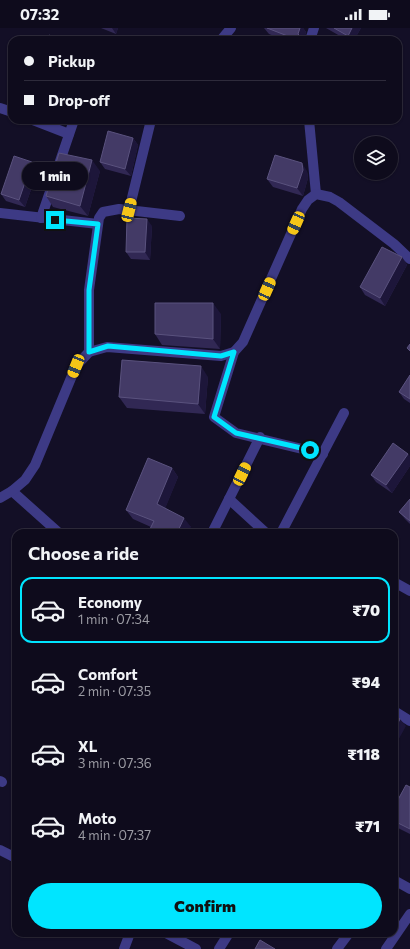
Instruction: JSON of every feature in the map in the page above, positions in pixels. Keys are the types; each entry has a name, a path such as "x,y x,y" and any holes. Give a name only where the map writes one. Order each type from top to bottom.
{"street":[{"path":"224,36 231,28"},
{"path":"44,124 70,134"},
{"path":"41,218 73,124"},
{"path":"129,210 150,124"},
{"path":"309,124 316,194"},
{"path":"323,454 260,437 236,433 214,417 234,352 243,342 302,209 308,200 316,194 330,197 338,202 394,244 410,259"},
{"path":"89,352 89,290 99,218 103,212 109,210 129,210 180,216"},
{"path":"0,213 98,224"},
{"path":"0,498 12,491 25,480 35,465 76,366 89,352 108,346 221,356 234,352"},
{"path":"283,529 344,413"},
{"path":"214,529 260,437"},
{"path":"12,491 55,529"},
{"path":"229,499 262,529"},
{"path":"398,584 410,591"},
{"path":"398,714 410,721"},
{"path":"0,850 12,856"},
{"path":"398,882 410,889"},
{"path":"398,932 410,914"},
{"path":"124,949 128,937"},
{"path":"174,937 196,949"},
{"path":"220,949 227,937"},
{"path":"337,949 346,937"},
{"path":"386,949 394,937"}],"building":[{"path":"267,28 300,28 298,34 300,36 288,36"},
{"path":"334,28 352,28 348,36"},
{"path":"108,131 133,138 125,169 100,162"},
{"path":"59,153 92,160 80,206 46,196"},
{"path":"275,155 302,163 303,170 297,188 267,179"},
{"path":"14,156 32,162 19,200 1,194"},
{"path":"127,218 147,219 145,252 126,252"},
{"path":"382,247 402,257 380,298 360,287"},
{"path":"155,303 213,303 213,339 155,334"},
{"path":"410,344 410,351 407,348"},
{"path":"122,360 201,366 198,404 119,397"},
{"path":"410,375 410,399 399,392"},
{"path":"393,443 408,454 386,485 371,475"},
{"path":"148,458 172,468 157,504 184,518 179,529 150,529 154,521 126,510"},
{"path":"410,499 410,521 399,512"},
{"path":"406,785 410,787 410,829 398,823 398,800"},
{"path":"260,940 275,949 255,949"}],"route":[{"path":"55,220 98,224 89,290 89,352 108,346 221,356 234,352 214,417 236,433 260,437 310,450"}]}
